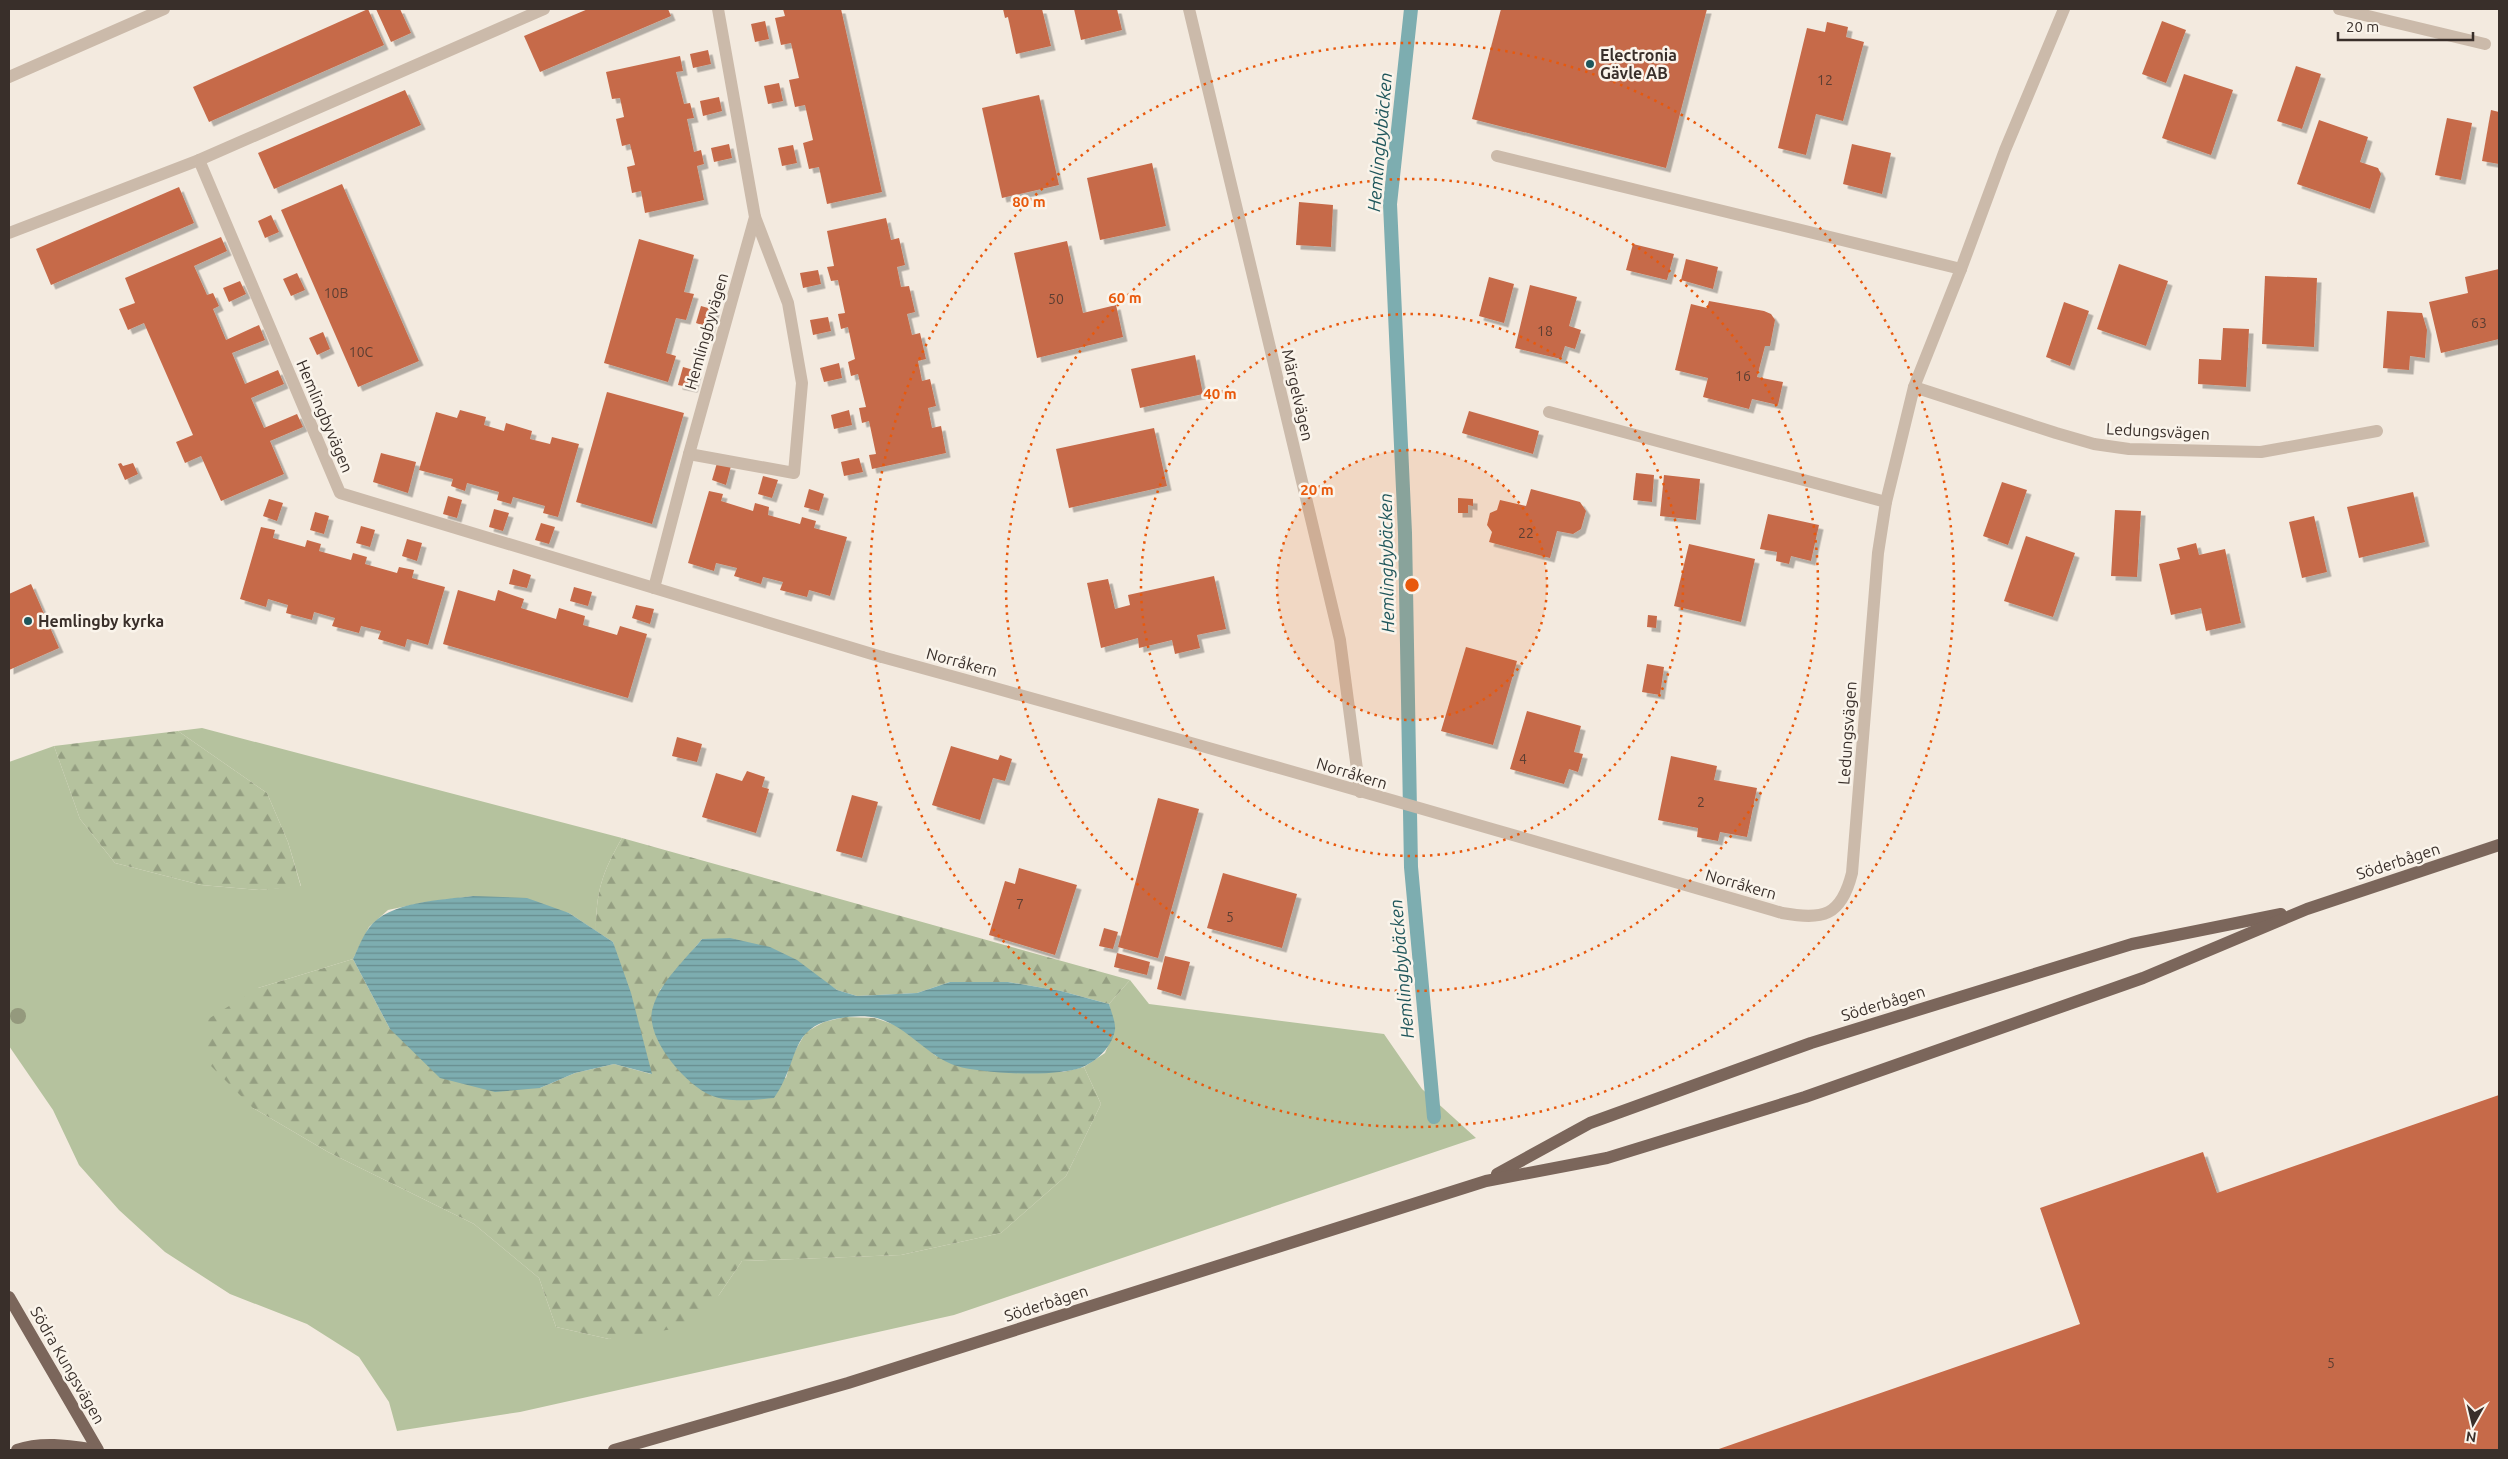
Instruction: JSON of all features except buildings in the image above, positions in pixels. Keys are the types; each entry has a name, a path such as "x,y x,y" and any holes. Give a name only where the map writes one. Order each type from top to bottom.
{"main road":[{"name":"Söderbågen","path":"614,1450 848,1383 1486,1180 1607,1158 1805,1097 2144,978 2307,909 2499,845"},
{"name":"Söderbågen","path":"1486,1180 1590,1123 1811,1042 2132,944 2307,909"},
{"name":"Södra Kungsvägen","path":"9,1297 98,1450"},
{"path":"17,1450 30,1446 63,1446 98,1450"}],"street":[{"path":"9,78 164,9"},
{"path":"9,233 199,160 544,9"},
{"name":"Hemlingbyvägen","path":"689,454 794,473 802,383 788,304 755,217 718,9"},
{"name":"Märgelvägen","path":"1189,9 1340,640 1360,792"},
{"name":"Ledungsvägen","path":"1813,917 1832,911 1840,903 1848,891 1852,873 1874,593 1886,502 1914,387 1962,269 2005,150 2064,9"},
{"path":"2339,9 2485,44"},
{"path":"1497,156 1962,269"},
{"name":"Hemlingbyvägen","path":"199,160 340,493 882,658"},
{"name":"Hemlingbyvägen","path":"654,588 755,217"},
{"name":"Ledungsvägen","path":"1914,387 2094,444 2130,449 2261,452 2377,431"},
{"path":"1549,412 1886,502"},
{"name":"Norråkern","path":"882,658 1163,734 1398,804 1441,814 1782,913 1813,917"}],"green space":[{"path":"202,728 622,838 605,872 599,893 596,931 569,913 473,896 421,903 388,910 369,927 353,959 258,988 253,1108 328,1152 474,1224 539,1278 556,1327 609,1339 719,1295 742,1261 901,1255 1001,1233 1066,1176 1101,1104 1084,1067 1105,1053 1115,1029 1109,1004 1130,980 1149,1004 1384,1034 1422,1089 1476,1138 954,1315 520,1412 397,1431 389,1402 359,1357 307,1324 230,1294 165,1252 119,1210 79,1165 53,1110 9,1046 9,762 54,746 80,819 115,863 201,885 259,890 301,886 288,842 267,793 178,731"},
{"path":"178,731 267,793 288,842 301,887 259,890 201,885 115,863 80,819 54,746"},
{"path":"622,838 1130,980 1109,1004 1061,991 1008,982 950,982 917,993 857,996 837,990 820,979 702,939 660,990 786,1078 792,1056 806,1032 824,1022 845,1017 875,1018 901,1027 936,1056 1063,1072 1084,1067 1101,1104 1066,1176 1001,1233 901,1255 742,1261 719,1295 686,1327 609,1339 556,1327 539,1278 474,1224 328,1152 253,1108 204,1059 205,1021 258,988 353,959 390,1029 540,1088 575,1073 614,1064 651,1074 613,942 596,931 599,893 605,872"}],"water":[{"path":"473,896 527,898 569,913 613,942 631,993 652,1074 614,1064 575,1073 540,1088 495,1092 440,1078 390,1029 353,959 362,939 378,919 389,912 417,903"},
{"path":"730,938 770,947 797,960 837,990 857,996 917,993 950,982 1008,982 1061,991 1109,1004 1115,1030 1111,1041 1104,1051 1085,1066 1059,1072 1022,1074 985,1071 957,1066 936,1056 899,1028 889,1023 877,1018 864,1016 843,1017 815,1026 802,1038 784,1081 774,1098 741,1100 717,1098 689,1081 668,1058 654,1031 652,1019 653,1007 662,988 702,939"}],"waterway":[{"name":"Hemlingbybäcken","path":"1411,9 1390,204 1405,533 1411,867 1434,1117"}],"place":[{"name":"Electronia Gävle AB","path":"1590,64"},
{"name":"Hemlingby kyrka","path":"28,621"}]}
